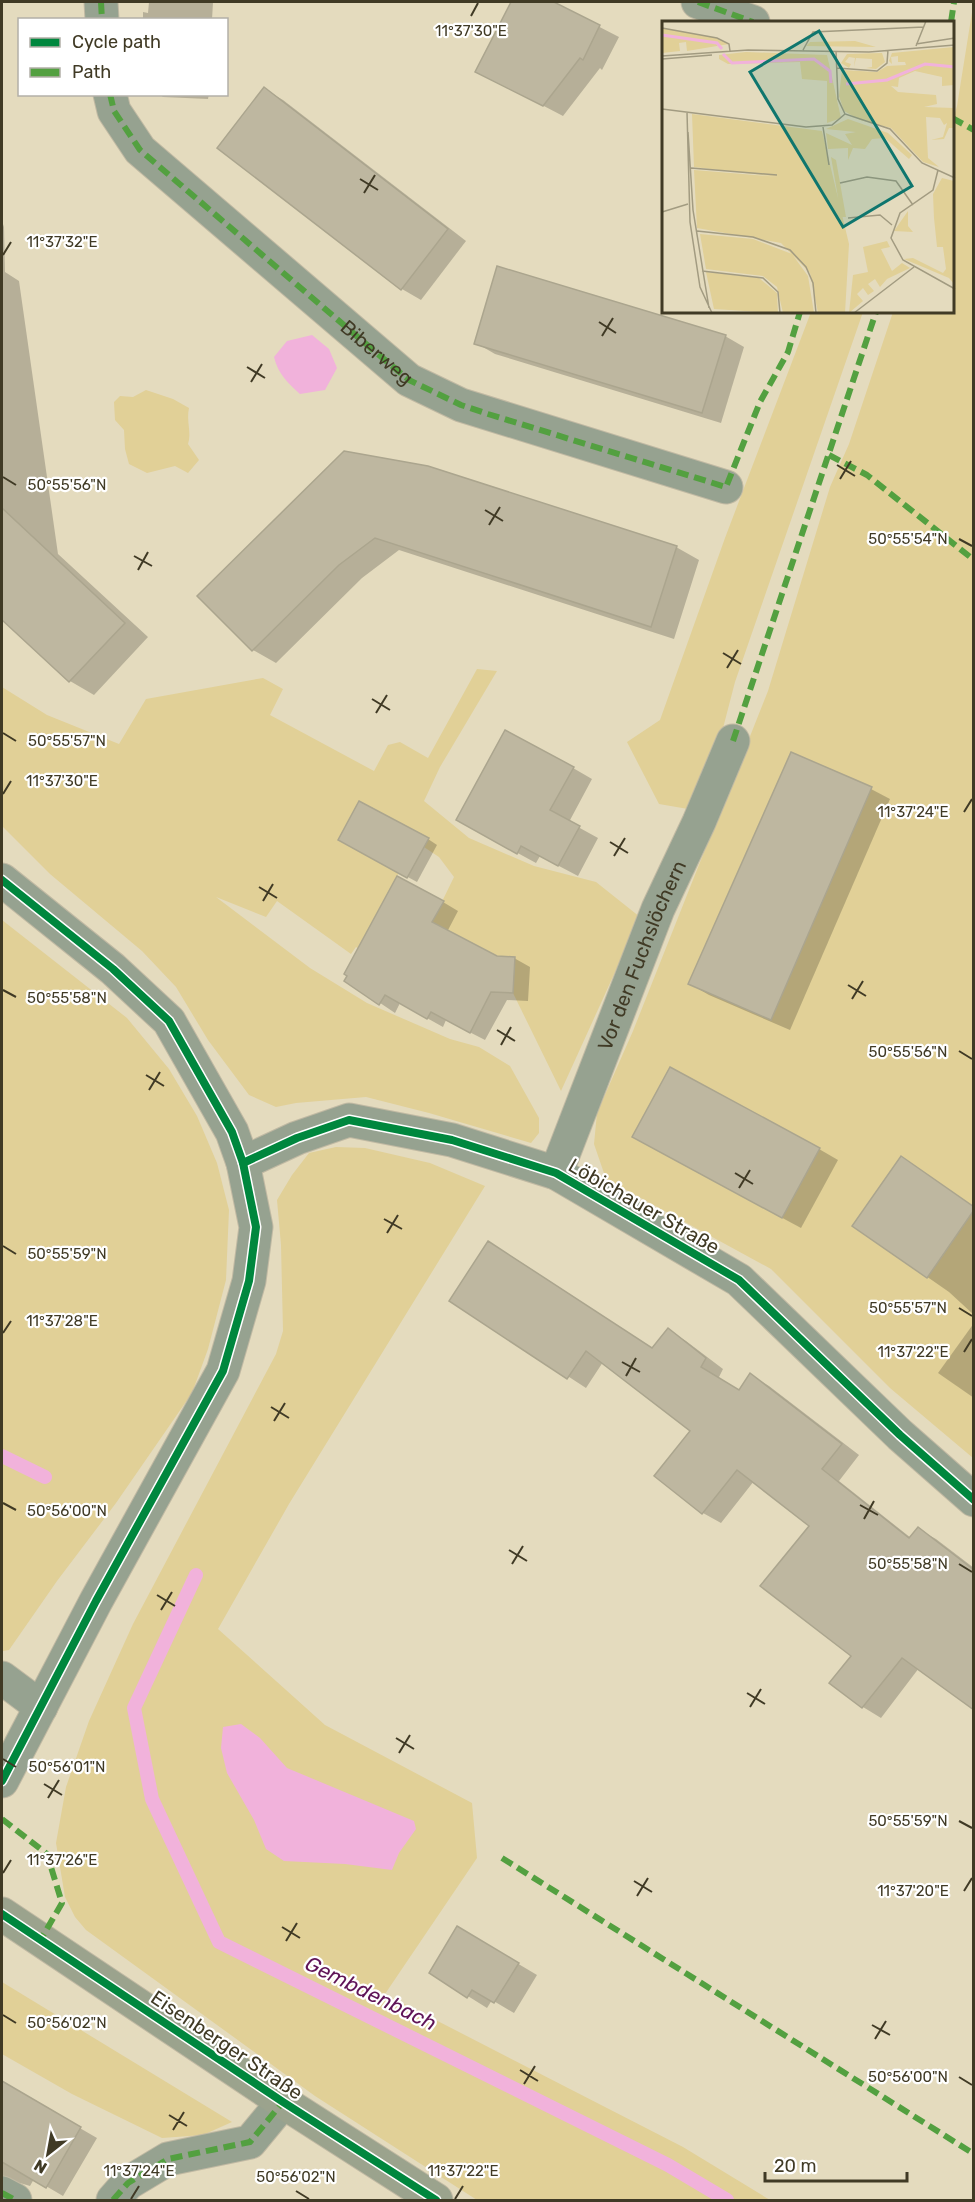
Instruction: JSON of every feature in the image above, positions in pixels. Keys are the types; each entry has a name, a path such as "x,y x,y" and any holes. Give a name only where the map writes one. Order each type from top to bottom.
{"main road":[{"name":"Eisenberger Straße","path":"2,1914 283,2102 436,2200"}],"street":[{"path":"101,2 102,18"},
{"path":"698,2 750,21"},
{"name":"Biberweg","path":"110,96 114,111 140,150 409,380 461,405 726,487"},
{"name":"Vor den Fuchslöchern","path":"556,1173 658,909 699,822 733,741"},
{"path":"2,880 113,969 169,1022 232,1132 243,1163 256,1227 249,1281 224,1371 96,1601 2,1780"},
{"name":"Löbichauer Straße","path":"243,1163 297,1138 349,1120 452,1140 556,1173 738,1281 900,1435 974,1500"},
{"path":"2,1678 41,1707"},
{"path":"113,2200 128,2183 168,2159 250,2142 283,2102"},
{"path":"2,2193 15,2200"}],"shaded area":[{"path":"973,6 973,1458 890,1388 771,1269 606,1179 594,1144 597,1113 633,1031 768,691 830,487 849,444 892,314 954,314 954,116"},
{"path":"810,314 862,314 735,682 722,732 688,809 659,804 627,742 660,720 725,538"},
{"path":"312,335 329,349 337,368 325,390 300,394 281,373 274,357 287,341"},
{"path":"146,390 173,399 189,408 188,444 199,460 188,473 175,466 147,473 129,464 124,430 115,420 114,402 120,396 133,397"},
{"path":"477,669 497,671 440,767 424,801 469,838 534,866 596,882 640,917 561,1091 513,993 515,957 497,956 432,922 454,877 439,857 424,847 338,840 399,873 365,935 373,958 356,947 351,954 277,901 266,917 216,897 310,968 367,1003 450,1039 479,1047 510,1066 539,1118 539,1133 531,1143 366,1097 276,1107 249,1095 208,1040 176,987 142,951 50,874 2,826 2,687 47,715 119,744 146,699 263,678 283,689 270,715 374,771 388,745 400,742 428,758"},
{"path":"2,920 127,1018 169,1069 197,1116 217,1163 229,1210 226,1280 208,1349 192,1393 116,1503 9,1650 3,1651"},
{"path":"336,1147 365,1148 430,1163 485,1186 289,1504 218,1629 325,1725 472,1803 477,1858 385,1994 683,2147 770,2200 477,2200 315,2096 86,1930 75,1917 65,1897 56,1843 66,1787 89,1721 133,1624 276,1354 283,1331 281,1245 277,1200 309,1153"},
{"path":"241,1724 260,1738 287,1768 414,1821 416,1829 399,1853 392,1870 345,1864 284,1861 266,1849 254,1820 227,1773 221,1748 223,1727"},
{"path":"2,1982 232,2122 203,2135 162,2138 72,2094 2,2054"}],"building":[{"path":"511,2 554,2 600,25 583,60 580,58 543,106 475,72"},
{"path":"264,87 448,229 401,290 217,148"},
{"path":"497,266 726,335 702,413 474,344"},
{"path":"344,451 428,466 677,546 651,627 375,538 339,565 252,651 197,596"},
{"path":"2,508 125,623 69,682 2,620"},
{"path":"505,730 574,767 550,810 580,826 558,866 521,846 517,854 456,820"},
{"path":"791,752 872,787 771,1020 688,984"},
{"path":"359,801 429,838 407,878 338,840"},
{"path":"397,876 444,901 432,922 497,956 515,957 513,993 491,992 470,1033 431,1012 427,1019 385,995 379,1005 344,981 347,976 344,974"},
{"path":"670,1067 820,1148 782,1218 632,1137"},
{"path":"901,1156 974,1207 927,1278 852,1226"},
{"path":"488,1241 652,1348 668,1328 706,1358 701,1367 739,1390 750,1373 842,1444 822,1469 909,1538 918,1527 974,1570 974,1710 902,1658 862,1708 829,1683 851,1656 760,1586 809,1526 737,1470 702,1514 654,1476 690,1431 586,1351 567,1379 449,1301"},
{"path":"457,1926 519,1963 494,2003 472,1990 467,1998 429,1973"},
{"path":"2,2081 81,2127 46,2188 2,2162"}],"waterway":[{"name":"Gembdenbach","path":"2,1456 45,1477"},
{"name":"Gembdenbach","path":"196,1575 134,1708 152,1799 219,1942 668,2165 727,2200"}],"marked path":[{"path":"101,2 102,18"},
{"path":"698,2 750,21"},
{"path":"951,21 954,2"},
{"path":"110,96 114,111 140,150 373,350 409,380 461,405 488,414 726,487 760,402 788,352 799,314"},
{"path":"954,119 974,130"},
{"path":"733,741 875,314"},
{"path":"829,455 867,475 974,560"},
{"path":"2,1819 47,1854 62,1903 41,1939"},
{"path":"502,1858 974,2154"},
{"path":"113,2200 128,2183 168,2159 250,2142 283,2102"},
{"path":"2,2193 15,2200"}],"cycle path":[{"path":"2,880 113,969 169,1021 232,1132 243,1163 256,1227 249,1281 223,1371 96,1601 2,1781"},
{"path":"243,1163 297,1138 349,1120 452,1140 556,1173 739,1280 900,1435 974,1500"},
{"path":"2,1914 283,2102 436,2200"}]}
